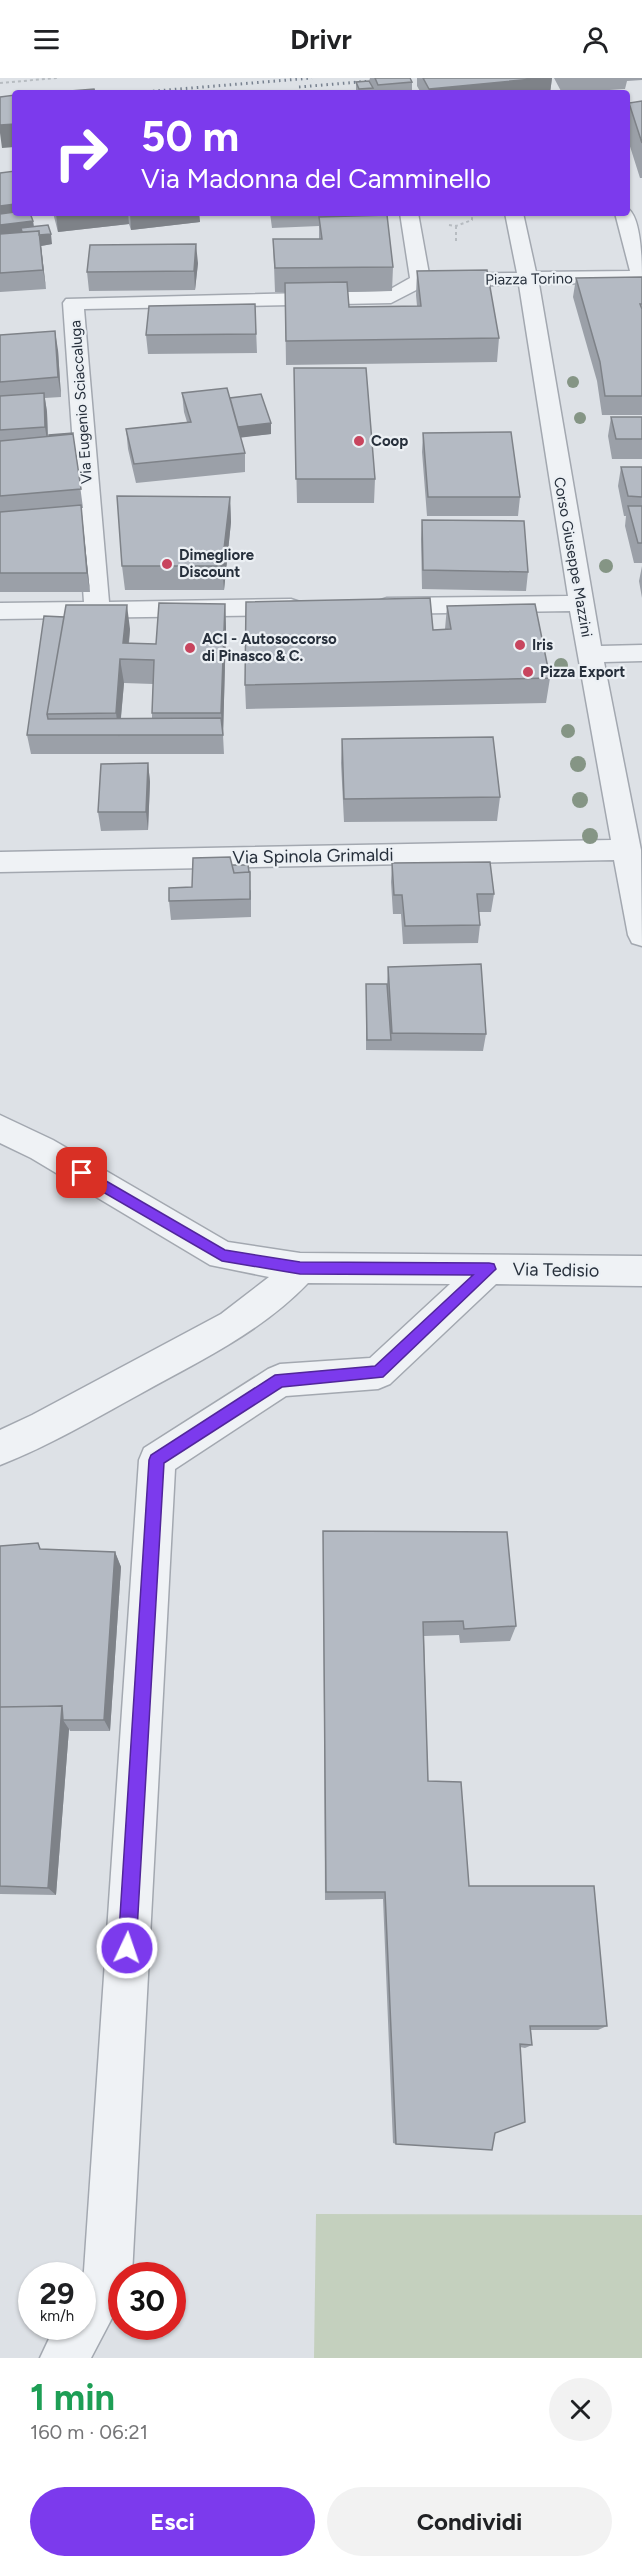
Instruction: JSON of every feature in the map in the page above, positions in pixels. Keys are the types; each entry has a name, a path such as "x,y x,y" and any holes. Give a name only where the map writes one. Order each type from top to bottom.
{"street":[{"path":"410,216 420,280"},
{"name":"Corso Giuseppe Mazzini","path":"515,216 528,280 580,603 642,935"},
{"name":"Piazza Torino","path":"420,280 639,277 640,272 625,216"},
{"name":"Via Eugenio Sciaccaluga","path":"97,610 74,303 391,297 420,280"},
{"path":"366,606 580,603"},
{"path":"0,611 319,607"},
{"path":"590,654 642,653"},
{"name":"Via Spinola Grimaldi","path":"0,862 627,850"},
{"name":"Via Tedisio","path":"0,1128 42,1149 222,1255 300,1268 642,1271"},
{"path":"0,1448 45,1427 233,1325 274,1295 300,1268"},
{"path":"96,2298 108,2274 157,1460 280,1380 378,1373 489,1269"},
{"path":"65,2358 74,2340"}],"path":[{"path":"0,83 57,78"},
{"path":"456,244 456,226 466,223 472,218 470,216"}],"green space":[{"path":"316,2214 642,2215 642,2358 314,2358"}],"building":[{"path":"375,78 410,78 412,82 378,85"},
{"path":"423,78 543,78 429,89"},
{"path":"369,81 373,88 359,89 356,82"},
{"path":"12,95 12,124 0,125 0,97"},
{"path":"642,101 642,143 630,106 630,103"},
{"path":"12,171 12,204 0,206 0,173"},
{"path":"12,212 12,216 31,216 33,221 0,225 0,214"},
{"path":"387,216 393,267 275,268 273,239 322,239 319,217"},
{"path":"48,225 51,234 39,235 39,231 22,232 21,228"},
{"path":"39,231 43,270 0,273 0,234"},
{"path":"196,244 194,271 87,272 90,245"},
{"path":"487,270 499,338 286,341 285,283 347,282 349,307 421,306 417,271"},
{"path":"642,277 642,304 640,304 642,309 642,396 605,396 600,362 576,278"},
{"path":"255,304 256,334 146,335 149,306"},
{"path":"55,331 58,377 0,382 0,335"},
{"path":"294,368 366,368 375,479 296,479"},
{"path":"227,388 245,453 134,464 126,429 191,422 182,393"},
{"path":"44,393 45,427 0,430 0,396"},
{"path":"261,394 271,423 238,427 230,398"},
{"path":"611,417 642,417 642,439 616,439"},
{"path":"511,432 520,497 428,497 423,433"},
{"path":"73,434 49,436 49,435"},
{"path":"73,434 81,489 0,496 0,441"},
{"path":"621,467 642,467 642,497 628,496"},
{"path":"117,496 230,497 222,566 122,566"},
{"path":"81,505 87,573 0,573 0,512"},
{"path":"628,506 642,506 642,543 638,543"},
{"path":"422,520 524,521 528,572 423,570"},
{"path":"430,598 433,630 451,629 447,606 535,604 550,678 245,685 246,602"},
{"path":"159,603 225,604 221,713 152,713 154,660 120,659 116,713 47,714 66,605 127,605 123,643 156,644"},
{"path":"44,616 64,617 48,719 221,718 223,735 27,735"},
{"path":"493,737 500,797 344,799 342,739"},
{"path":"148,763 146,812 98,812 101,764"},
{"path":"230,857 234,873 250,872 250,899 169,901 169,888 192,887 193,858"},
{"path":"490,862 494,894 477,894 480,925 405,926 402,895 394,895 392,863"},
{"path":"232,865 248,865 249,872 234,873"},
{"path":"481,964 486,1034 392,1033 388,967"},
{"path":"366,984 387,984 391,1040 367,1040"},
{"path":"323,1531 507,1532 516,1626 464,1629 463,1621 423,1622 428,1781 461,1782 469,1886 594,1886 607,2026 530,2026 532,2045 520,2044 525,2122 495,2133 492,2150 396,2144 385,1892 326,1892"},
{"path":"38,1543 40,1549 115,1552 104,1720 63,1720 62,1706 0,1707 0,1546"},
{"path":"62,1706 48,1888 0,1886 0,1707"}],"railway":[{"path":"167,90 312,78"},
{"path":"299,87 407,78"}],"place":[{"name":"Coop","path":"359,441"},
{"name":"Dimegliore Discount","path":"167,564"},
{"name":"Iris","path":"520,645"},
{"name":"ACI - Autosoccorso di Pinasco & C.","path":"190,648"},
{"name":"Pizza Export","path":"528,672"}],"route":[{"path":"82,1173 222,1255 300,1268 489,1269 378,1373 280,1380 157,1460 127,1948"}]}
